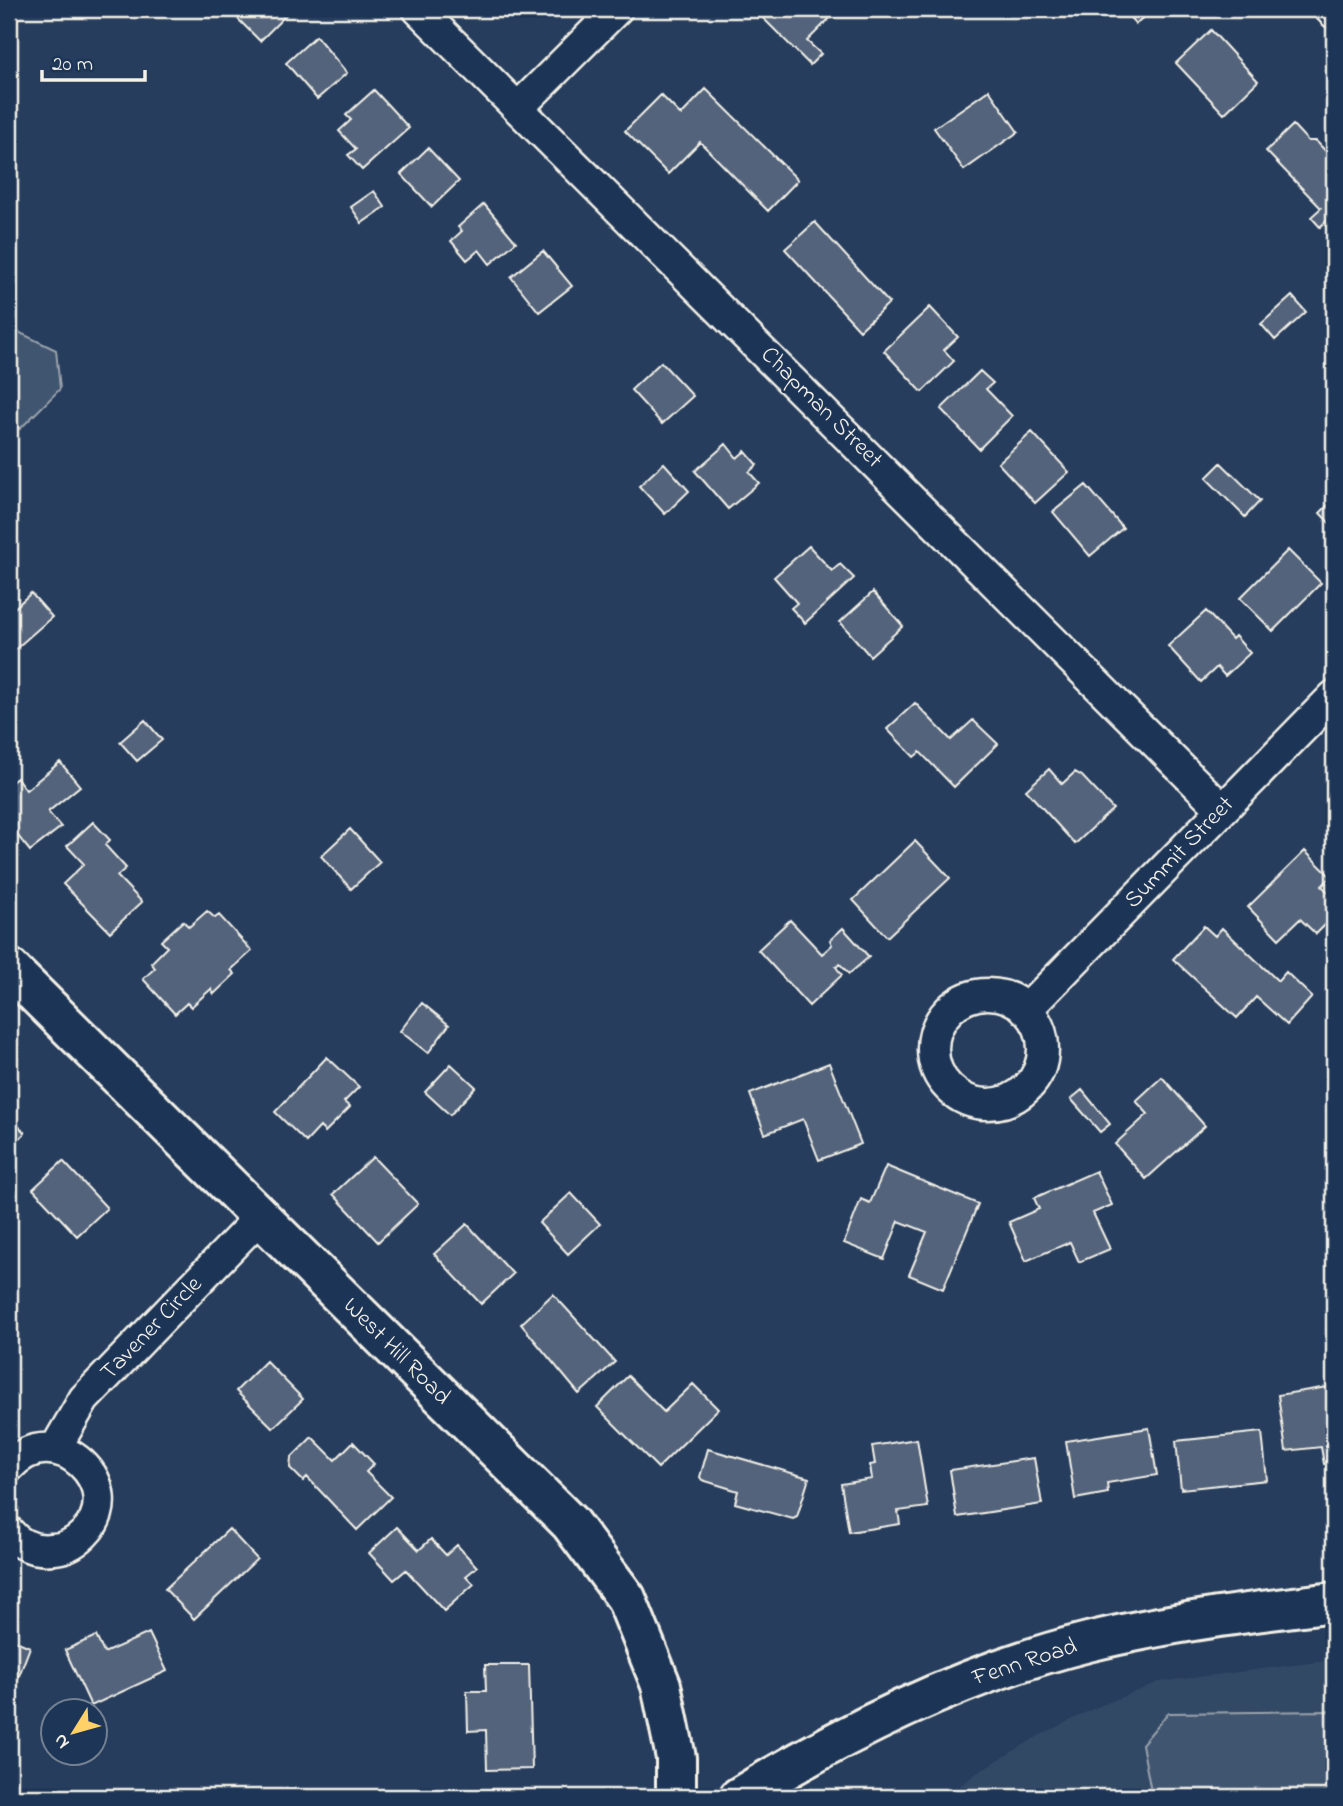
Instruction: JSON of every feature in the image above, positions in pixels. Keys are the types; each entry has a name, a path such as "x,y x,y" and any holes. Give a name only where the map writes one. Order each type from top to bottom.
{"street":[{"name":"Chapman Street","path":"418,9 520,106 1222,809"},
{"path":"520,106 617,9"},
{"path":"1330,9 1334,13"},
{"name":"Summit Street","path":"1026,1010 1334,696"},
{"name":"West Hill Road","path":"9,968 570,1523 626,1598 661,1685 676,1758 676,1797"},
{"name":"Tavener Circle","path":"55,1449 84,1399 260,1217"},
{"path":"9,1467 24,1454 55,1449 72,1455 85,1466 94,1480 99,1497 96,1515 88,1530 75,1542 60,1549 42,1550 26,1546 9,1532"},
{"name":"Fenn Road","path":"739,1797 825,1747 901,1709 1027,1660 1140,1630 1334,1602"}],"shaded area":[{"path":"9,323 16,331 56,350 60,389 20,429 9,418"},
{"path":"1334,1660 1334,1797 945,1797 980,1771 1037,1737 1097,1707 1159,1682"},
{"path":"1334,1711 1334,1797 1152,1797 1142,1744 1168,1713"}],"building":[{"path":"228,9 292,9 260,41"},
{"path":"772,9 839,9 807,41 821,54 810,65 763,18"},
{"path":"1122,9 1152,9 1136,24"},
{"path":"1211,30 1258,81 1224,114 1176,63"},
{"path":"316,36 347,73 317,99 286,63"},
{"path":"706,89 798,180 768,211 700,142 668,174 625,131 661,95 681,115"},
{"path":"374,90 409,128 362,170 348,155 356,149 339,131 351,120 346,115"},
{"path":"989,90 1018,132 964,170 934,128"},
{"path":"1293,125 1308,141 1316,141 1334,160 1334,214 1320,227 1311,217 1321,208 1266,151"},
{"path":"428,148 459,181 432,207 401,174"},
{"path":"374,191 385,207 362,223 351,207"},
{"path":"484,204 516,242 490,264 479,250 467,260 451,241 462,231 458,227"},
{"path":"815,222 889,303 860,330 785,249"},
{"path":"543,251 572,286 539,312 511,277"},
{"path":"1292,296 1306,312 1275,340 1261,324"},
{"path":"930,307 958,337 944,350 954,361 922,392 884,351"},
{"path":"661,362 693,396 662,424 631,390"},
{"path":"980,371 993,383 986,389 1012,416 979,449 941,409"},
{"path":"1032,432 1069,472 1035,503 998,463"},
{"path":"726,444 737,458 745,451 757,465 749,472 759,483 728,509 695,471"},
{"path":"664,463 689,491 665,514 639,486"},
{"path":"1221,463 1260,501 1245,517 1206,478"},
{"path":"1086,485 1123,528 1090,556 1053,512"},
{"path":"1334,499 1334,528 1320,513"},
{"path":"809,546 832,571 840,564 854,578 805,623 791,608 797,603 774,577"},
{"path":"1288,550 1321,583 1273,631 1240,598"},
{"path":"873,592 903,626 870,656 840,622"},
{"path":"31,593 52,617 11,653 9,613"},
{"path":"1206,611 1232,639 1235,636 1250,653 1225,676 1217,667 1201,682 1168,646"},
{"path":"915,703 951,740 973,720 998,744 954,787 920,752 914,757 887,729"},
{"path":"145,720 162,740 137,761 120,742"},
{"path":"60,762 80,786 48,812 61,827 30,851 9,825 9,806 12,803 9,798 9,784 17,778 26,790"},
{"path":"1049,769 1062,784 1075,772 1082,776 1113,809 1075,844 1026,790"},
{"path":"93,822 110,840 105,845 126,868 117,876 142,902 110,932 63,884 84,864 67,846"},
{"path":"350,829 380,862 351,889 321,856"},
{"path":"915,841 950,878 887,937 853,900"},
{"path":"1305,851 1331,877 1322,886 1334,898 1334,916 1316,934 1300,919 1279,939 1248,907"},
{"path":"207,911 215,918 219,915 252,951 231,970 235,974 214,994 211,989 191,1007 187,1003 175,1014 143,979 155,968 151,963 167,947 161,941 183,921 189,927"},
{"path":"790,920 822,954 832,945 830,940 843,928 869,957 849,974 840,964 836,967 842,975 809,1006 758,950"},
{"path":"1204,926 1215,936 1222,928 1278,981 1286,972 1312,997 1287,1025 1256,997 1237,1018 1173,959"},
{"path":"422,1003 449,1025 428,1053 400,1031"},
{"path":"327,1057 359,1087 344,1102 350,1107 325,1132 320,1127 306,1142 275,1112"},
{"path":"829,1063 861,1144 819,1160 803,1119 765,1134 750,1094"},
{"path":"451,1064 476,1087 450,1115 425,1092"},
{"path":"1162,1077 1205,1126 1146,1179 1115,1144 1148,1114 1136,1101"},
{"path":"1082,1090 1110,1124 1100,1132 1071,1099"},
{"path":"9,1116 25,1133 9,1149"},
{"path":"373,1157 418,1204 378,1242 333,1194"},
{"path":"63,1161 107,1208 77,1236 33,1189"},
{"path":"886,1166 978,1204 943,1289 909,1275 927,1232 899,1221 884,1259 844,1243 861,1199 870,1203"},
{"path":"1096,1171 1112,1205 1093,1213 1110,1249 1079,1262 1070,1242 1026,1261 1009,1222 1039,1209 1034,1198"},
{"path":"571,1193 600,1224 568,1254 539,1223"},
{"path":"467,1224 513,1274 481,1304 434,1254"},
{"path":"553,1294 615,1362 579,1394 521,1324"},
{"path":"266,1361 303,1399 273,1428 236,1391"},
{"path":"628,1376 664,1412 693,1384 718,1409 658,1468 597,1407"},
{"path":"1334,1386 1334,1463 1324,1464 1321,1447 1286,1451 1278,1395"},
{"path":"1149,1428 1157,1475 1107,1483 1108,1493 1075,1499 1066,1441"},
{"path":"1262,1432 1267,1480 1181,1489 1176,1441"},
{"path":"312,1437 335,1460 353,1442 374,1464 366,1472 391,1497 357,1530 307,1477 303,1481 290,1468 291,1458"},
{"path":"917,1439 928,1507 898,1511 900,1524 849,1532 841,1484 872,1479 870,1465 875,1464 872,1446"},
{"path":"708,1449 809,1478 797,1517 793,1519 735,1503 738,1491 702,1480 700,1477"},
{"path":"1034,1458 1042,1504 957,1517 950,1470"},
{"path":"397,1527 419,1550 431,1539 446,1555 457,1545 477,1567 466,1576 474,1584 444,1611 406,1570 394,1580 369,1553"},
{"path":"229,1529 257,1559 194,1619 165,1589"},
{"path":"149,1633 167,1671 108,1698 87,1698 65,1650 96,1636 104,1653"},
{"path":"9,1638 30,1647 9,1702"},
{"path":"485,1665 529,1665 532,1769 487,1770 486,1730 468,1731 467,1691 486,1691"}]}
